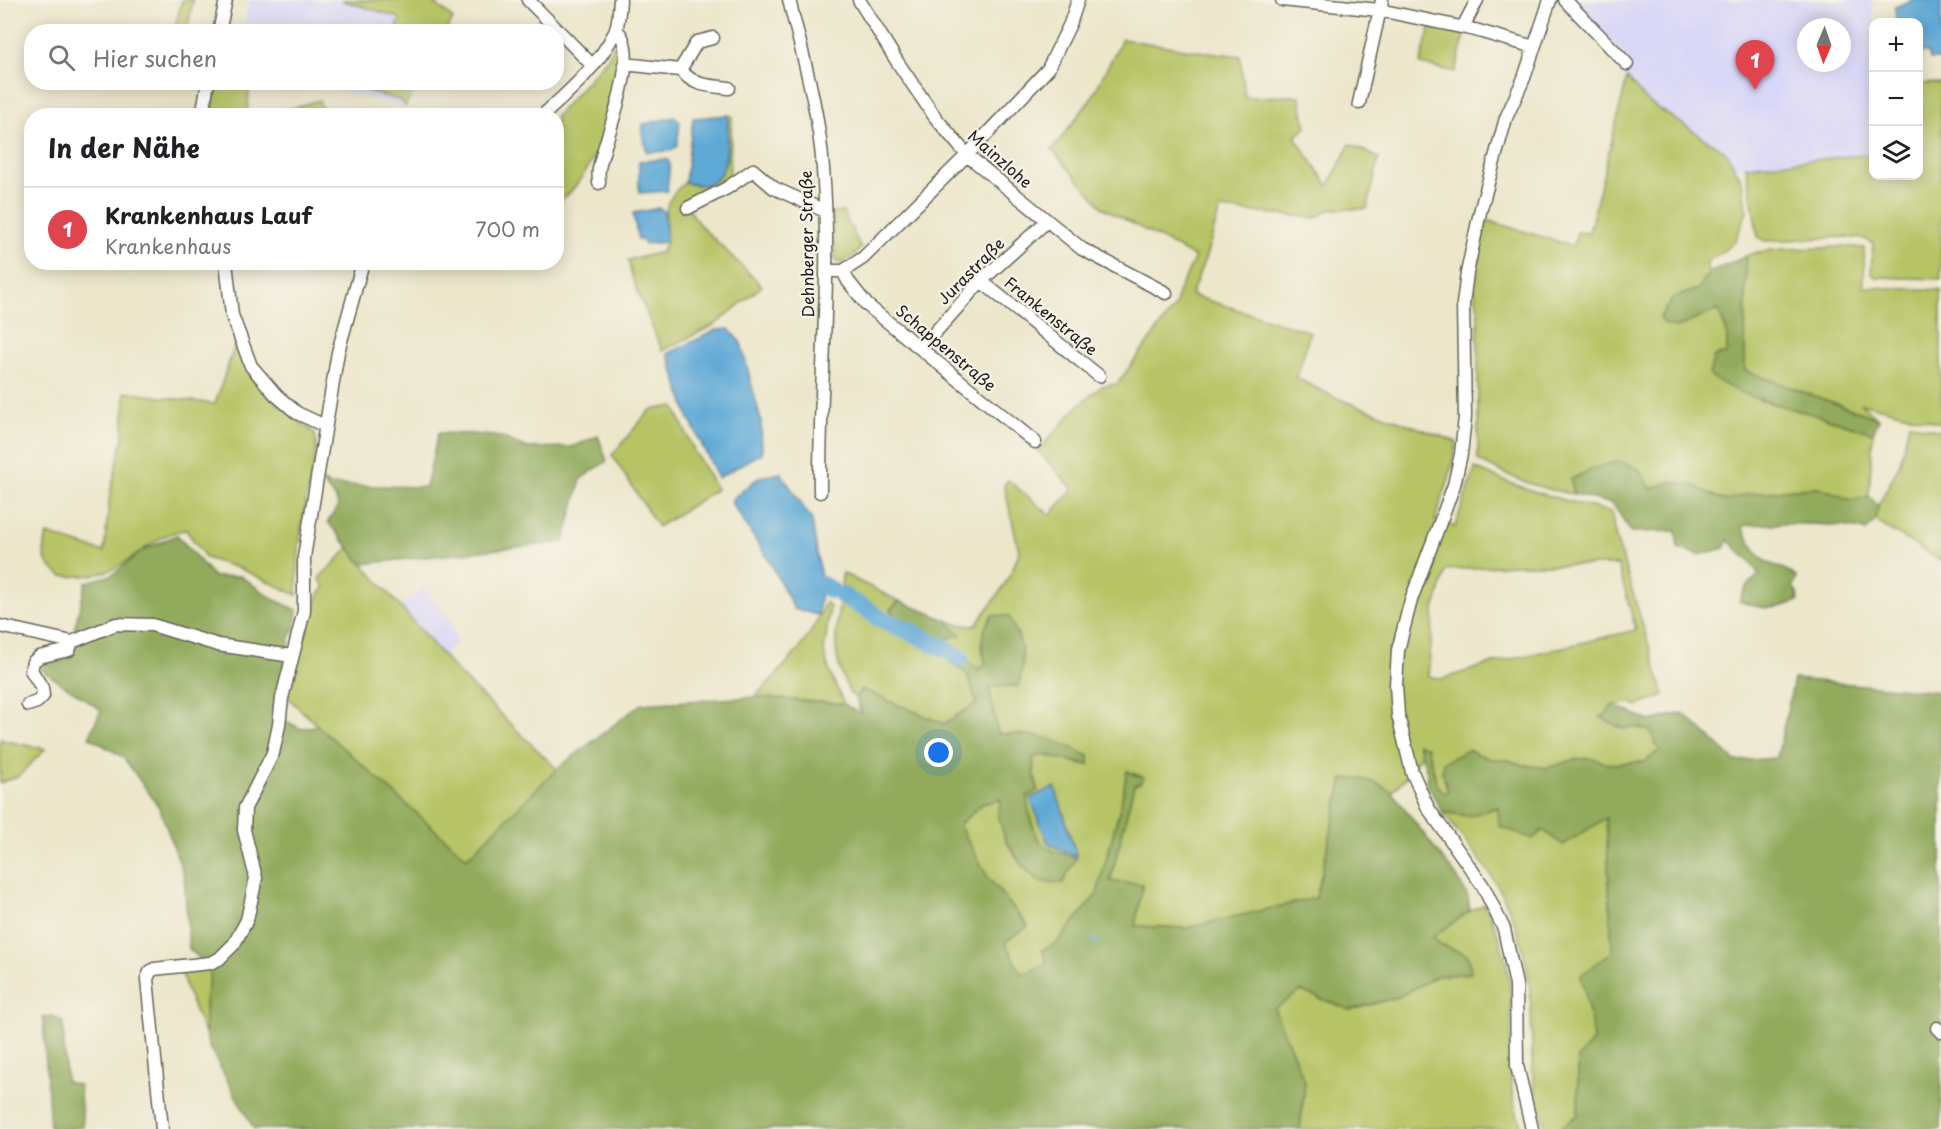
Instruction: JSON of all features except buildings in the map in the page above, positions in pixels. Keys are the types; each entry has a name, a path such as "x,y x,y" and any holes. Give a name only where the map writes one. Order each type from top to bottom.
{"street":[{"path":"221,24 226,0"},
{"path":"528,0 552,24"},
{"path":"551,108 593,66 616,30 620,0"},
{"name":"Dehnberger Straße","path":"789,0 815,100 823,168 826,271 819,431 819,492"},
{"name":"Mainzlohe","path":"859,0 935,117 968,155 1082,249 1166,293"},
{"path":"826,271 843,271 863,258 968,155 1047,69 1070,24 1078,0"},
{"path":"1282,0 1381,5 1534,47"},
{"path":"1463,27 1477,0"},
{"path":"1532,1129 1516,1066 1516,985 1504,929 1482,886 1428,808 1412,772 1398,715 1396,685 1398,650 1411,600 1454,485 1461,454 1465,417 1463,304 1480,212 1503,127 1524,78 1550,0"},
{"path":"1565,0 1627,64"},
{"path":"1359,103 1381,5"},
{"path":"599,183 598,170 619,105 624,64 625,44 621,34 616,30"},
{"path":"564,37 593,66"},
{"path":"680,70 697,42 713,38"},
{"path":"624,64 680,70 690,80 700,85 729,88"},
{"path":"203,108 207,90"},
{"path":"688,208 727,188 753,170 774,188 825,211"},
{"name":"Jurastraße","path":"921,348 981,281 1047,221"},
{"path":"227,270 232,315 251,366 276,395 297,413 325,426"},
{"path":"162,1129 147,979 154,969 210,963 219,959 234,944 247,920 256,879 244,830 245,808 273,753 292,656 304,610 304,557 325,426 338,352 361,270"},
{"name":"Schappenstraße","path":"843,271 848,282 867,305 1035,442"},
{"name":"Frankenstraße","path":"981,281 1099,376"},
{"path":"0,626 72,642 116,624 152,625 218,645 292,656"},
{"path":"28,705 37,702 43,696 42,688 31,670 33,662 39,657 69,650 72,642"}],"shaded area":[{"path":"249,0 431,0 453,19 450,24 244,24"},
{"path":"1572,0 1872,0 1874,18 1869,18 1869,154 1735,168 1727,152 1647,101 1620,71 1629,61"},
{"path":"340,90 414,90 405,107"},
{"path":"423,587 450,620 456,636 455,644 442,655 401,608"}],"green space":[{"path":"182,0 193,0 188,24 176,24"},
{"path":"341,0 431,0 453,19 450,24 398,24 400,18"},
{"path":"1430,27 1465,35 1455,72 1420,64"},
{"path":"1122,39 1240,56 1245,97 1300,96 1306,128 1295,137 1328,186 1350,144 1379,158 1367,209 1331,209 1315,218 1220,209 1191,295 1310,332 1297,378 1334,397 1457,442 1448,482 1435,520 1455,527 1475,468 1542,494 1612,512 1614,531 1664,695 1638,706 1631,703 1613,705 1601,717 1623,729 1633,727 1649,730 1660,750 1645,762 1609,764 1590,758 1546,768 1523,765 1508,760 1490,759 1468,750 1443,771 1448,793 1444,793 1437,785 1430,756 1418,745 1421,755 1392,792 1376,783 1343,779 1316,898 1186,928 1135,926 1110,882 1134,785 1143,777 1127,771 1121,804 1097,894 1057,943 1043,950 1047,963 1022,975 1005,942 1028,926 989,879 959,825 982,804 1001,799 1006,841 1022,866 1040,882 1076,859 1044,846 1034,830 1027,796 1038,790 1033,757 1043,755 1088,765 1089,757 1045,738 1024,734 998,734 988,687 1018,686 1023,659 1017,632 981,645 986,665 978,669 947,645 944,639 960,635 946,620 975,626 1012,571 1019,551 1004,485 1008,480 1050,515 1073,489 1038,451 1080,404 1102,386 1117,384 1176,305 1178,293 1195,257 1103,208 1052,150 1091,99","holes":["1514,565 1618,565 1636,630 1486,665 1442,679 1428,676 1434,611 1446,570","1055,788 1077,856 1030,798"]},
{"path":"614,46 621,46 619,89 610,119 597,152 579,182 564,197 563,108 607,59"},
{"path":"1627,78 1647,101 1727,153 1742,182 1747,212 1734,243 1706,263 1709,273 1698,289 1673,298 1660,317 1664,324 1718,309 1727,332 1727,353 1759,400 1873,433 1869,496 1850,500 1822,488 1749,494 1725,501 1692,485 1669,482 1651,490 1638,468 1571,479 1574,494 1524,481 1478,460 1478,308 1473,286 1486,220 1573,246 1577,232 1589,233"},
{"path":"1941,83 1941,279 1875,277 1871,273 1873,244 1865,239 1843,237 1765,241 1758,237 1746,166 1869,154 1869,180 1923,180 1923,84"},
{"path":"215,90 249,90 248,108 212,108"},
{"path":"414,90 405,107 402,101 367,91"},
{"path":"319,100 322,108 294,108"},
{"path":"728,115 732,116 729,182 686,204 698,223 762,286 716,324 662,351 633,280 628,260 662,252 666,233 666,210 675,192 685,182 696,186 723,169 727,157"},
{"path":"832,212 843,212 861,248 844,262 838,263 835,259"},
{"path":"1842,246 1864,248 1864,287 1941,290 1941,423 1860,403 1879,419 1745,371 1746,256 1768,250"},
{"path":"1746,256 1745,371 1879,419 1873,433 1747,395 1709,375 1714,356 1727,353 1727,332 1718,310 1676,328 1664,324 1660,317 1673,298 1698,289 1709,273"},
{"path":"236,341 249,373 266,394 315,434 315,461 300,538 297,595 241,569 206,558 186,530 155,541 108,571 84,576 61,576 45,558 47,534 104,552 110,494 123,437 125,392 215,404"},
{"path":"674,406 694,451 717,489 658,527 612,455 650,410"},
{"path":"1909,423 1941,431 1941,561 1875,521 1878,506 1900,463"},
{"path":"438,433 501,437 528,448 572,447 598,436 607,461 581,479 564,542 362,564 328,522 338,506 336,499 321,481 329,485 426,487"},
{"path":"1618,461 1638,468 1651,489 1669,482 1692,485 1725,501 1749,494 1822,488 1850,500 1869,496 1878,506 1875,521 1866,531 1824,525 1742,526 1761,558 1787,570 1797,578 1793,587 1798,601 1769,608 1755,606 1739,601 1747,585 1759,575 1753,565 1728,540 1724,548 1699,555 1678,548 1676,531 1631,532 1613,504 1574,494 1571,479"},
{"path":"177,535 214,577 240,576 275,600 297,610 295,628 290,638 271,753 283,740 284,720 301,729 317,725 467,858 557,769 641,704 755,697 844,704 861,714 856,697 861,689 944,724 977,703 967,674 939,653 907,637 911,630 890,610 899,601 946,620 961,635 944,639 947,645 978,669 986,665 982,639 992,615 1009,616 1020,642 1023,658 1018,686 989,688 998,734 1024,734 1045,738 1089,756 1089,765 1043,755 1033,758 1038,790 1027,796 1034,830 1044,846 1076,858 1063,883 1040,882 1023,866 1006,841 998,815 1001,799 982,804 959,825 989,879 1028,926 1005,942 1022,975 1047,963 1042,950 1057,943 1097,894 1121,804 1127,771 1144,777 1140,783 1134,785 1110,881 1143,884 1135,926 1186,928 1316,898 1343,779 1359,778 1376,783 1392,792 1456,876 1468,897 1470,911 1433,937 1440,944 1468,955 1471,973 1437,976 1398,997 1350,1010 1301,991 1274,1009 1305,1082 1300,1129 254,1129 209,1047 205,1018 211,969 189,949 184,875 159,807 123,757 89,737 101,710 40,669 69,650 86,582 112,575 143,550"},
{"path":"349,548 459,674 557,769 467,858 285,695 319,594 325,587 319,578"},
{"path":"842,573 899,601 890,610 911,630 907,637 939,653 967,674 977,703 944,724 861,689 856,697 851,695 838,662 836,648"},
{"path":"825,602 830,606 824,653 844,704 755,697 804,642"},
{"path":"1794,679 1941,692 1941,1129 1559,1129 1578,1115 1578,1058 1593,1041 1581,975 1612,952 1606,818 1563,845 1543,830 1533,839 1499,826 1498,807 1468,816 1442,812 1427,783 1428,775 1418,744 1427,747 1437,785 1444,793 1448,792 1442,771 1443,762 1468,750 1490,759 1508,760 1523,765 1546,768 1577,759 1590,758 1609,764 1645,762 1660,750 1649,730 1633,727 1623,729 1600,717 1605,715 1613,705 1650,721 1683,713 1735,761 1777,758"},
{"path":"0,739 45,749 19,776 0,783"},
{"path":"1498,807 1543,829 1606,817 1612,952 1592,1026 1593,1042 1578,1058 1578,1115 1559,1129 1546,1128 1535,1091 1529,984 1525,958 1514,921 1491,875 1442,812 1468,816"},
{"path":"1485,904 1500,939 1509,977 1511,1082 1517,1114 1523,1129 1300,1129 1305,1082 1274,1009 1301,991 1351,1010 1398,997 1437,976 1470,973 1468,955 1440,944 1433,937 1470,911"},
{"path":"211,969 205,1000 205,1034 186,989 181,970"},
{"path":"53,1016 63,1022 66,1082 79,1085 83,1126 70,1129 50,1129 43,1017"}],"water":[{"path":"1913,0 1941,0 1941,59 1930,59 1928,53 1923,52 1923,18 1896,18 1895,7"},
{"path":"728,115 726,154 719,176 711,183 700,185 685,182 693,118"},
{"path":"674,117 680,122 677,146 670,151 647,152 642,134 643,124"},
{"path":"667,159 670,164 667,191 639,193 639,161"},
{"path":"659,208 664,211 667,242 644,244 643,240 638,240 633,213"},
{"path":"729,329 741,343 761,421 762,453 718,478 688,416 668,354 716,330"},
{"path":"781,473 812,520 822,585 818,615 794,609 770,562 732,504 732,499 759,477"},
{"path":"1055,787 1077,857 1048,843 1030,798"}],"waterway":[{"path":"822,585 831,590"},
{"path":"843,596 877,617 943,647 960,658"}],"place":[{"name":"Krankenhaus Lauf","path":"1755,90"}]}
